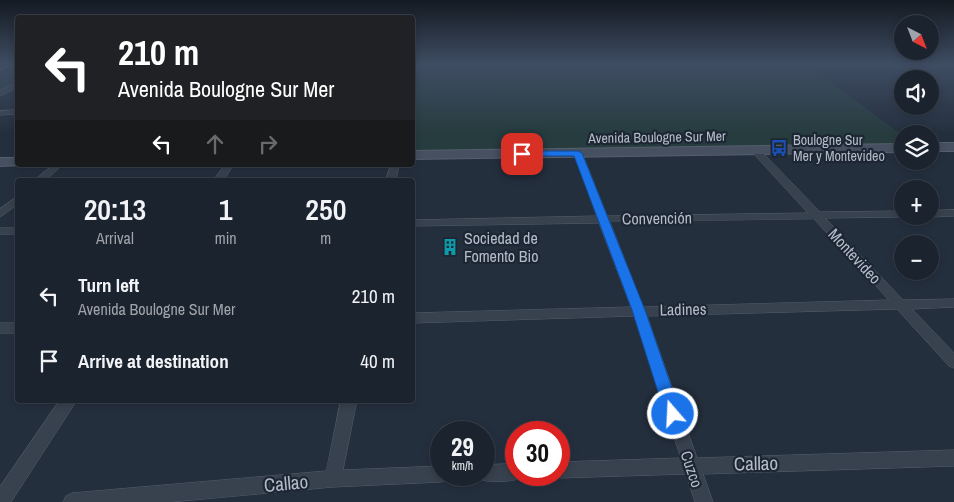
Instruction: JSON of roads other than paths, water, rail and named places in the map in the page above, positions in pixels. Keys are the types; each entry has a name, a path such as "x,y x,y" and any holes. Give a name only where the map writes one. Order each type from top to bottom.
{"main road":[{"path":"939,147 954,147"},
{"name":"Avenida Boulogne Sur Mer","path":"415,155 894,148"},
{"path":"0,162 15,162"}],"street":[{"path":"0,94 12,87"},
{"path":"0,113 15,112"},
{"name":"Montevideo","path":"756,151 954,362"},
{"name":"Cuzco","path":"578,153 638,310 704,502"},
{"path":"42,178 56,167"},
{"path":"220,178 228,167"},
{"path":"0,214 15,202"},
{"path":"939,214 954,213"},
{"name":"Convención","path":"415,223 894,214"},
{"path":"0,231 15,230"},
{"name":"Ladines","path":"415,318 638,310 954,303"},
{"path":"0,328 15,328"},
{"path":"0,502 67,403"},
{"path":"333,478 348,403"},
{"name":"Callao","path":"570,470 954,458"},
{"name":"Callao","path":"72,502 333,478 430,474"}],"place":[{"name":"Boulogne Sur Mer y Montevideo","path":"779,148"},
{"name":"Sociedad de Fomento Bio","path":"450,247"}]}
